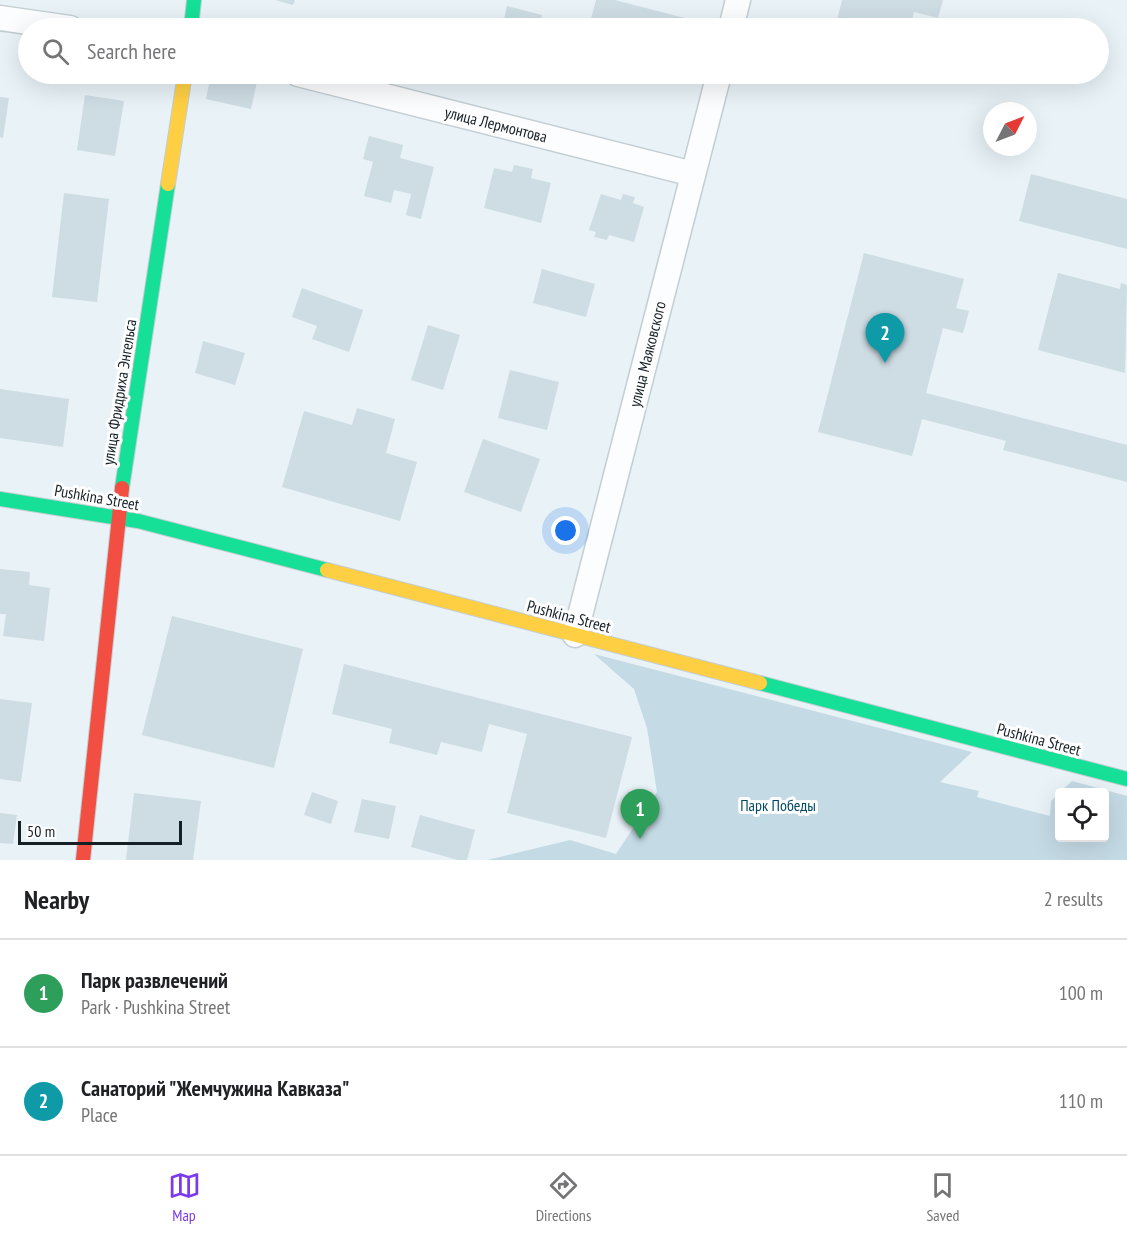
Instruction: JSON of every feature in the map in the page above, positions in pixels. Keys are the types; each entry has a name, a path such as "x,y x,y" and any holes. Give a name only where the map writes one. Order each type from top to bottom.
{"street":[{"path":"192,18 194,0"},
{"path":"734,18 738,0"},
{"path":"0,18 18,21"},
{"name":"улица Фридриха Энгельса","path":"83,860 118,516 183,84"},
{"name":"улица Лермонтова","path":"338,84 693,174"},
{"name":"улица Маяковского","path":"575,634 716,84"},
{"name":"Pushkina Street","path":"0,499 118,516 1127,779"}],"green space":[{"name":"Парк Победы","path":"594,654 972,752 940,782 979,791 977,797 1050,816 1051,801 1055,797 1055,842 1109,842 1109,791 1127,796 1127,860 487,860 570,840 616,854 657,792 647,728 634,689"},
{"path":"1072,781 1098,788 1064,788"}],"building":[{"path":"275,0 295,0 293,5"},
{"path":"596,0 615,0 685,18 591,18"},
{"path":"842,0 943,0 938,18 914,12 912,18 838,18"},
{"path":"507,6 542,15 541,18 504,18"},
{"path":"209,84 257,84 251,109 206,99"},
{"path":"85,95 124,101 115,156 77,150"},
{"path":"0,97 9,98 3,138 0,137"},
{"path":"369,136 403,145 400,158 434,167 421,219 406,215 411,194 394,190 391,203 364,196 373,162 363,159"},
{"path":"514,165 533,169 531,178 551,183 541,223 484,208 494,168 512,172"},
{"path":"1031,174 1127,199 1127,249 1019,221"},
{"path":"64,193 109,199 97,302 52,297"},
{"path":"601,194 621,200 623,194 635,197 633,203 644,207 634,242 609,235 607,240 594,237 596,232 589,230"},
{"path":"864,253 964,279 956,308 969,311 963,333 943,328 926,393 1127,445 1127,482 1003,450 1006,441 922,419 912,456 818,432"},
{"path":"542,269 595,284 586,317 533,303"},
{"path":"1058,273 1120,289 1121,283 1127,285 1125,373 1038,350"},
{"path":"302,288 363,310 349,352 312,339 317,326 292,317"},
{"path":"428,325 460,335 443,390 411,380"},
{"path":"203,341 245,353 235,385 195,373"},
{"path":"510,370 559,382 547,430 498,418"},
{"path":"0,389 69,399 63,447 0,438"},
{"path":"357,408 395,419 386,453 417,462 400,521 282,487 304,411 352,425"},
{"path":"483,439 540,459 521,512 464,492"},
{"path":"0,569 30,572 29,585 50,588 44,641 3,636 6,614 0,614"},
{"path":"172,616 303,649 274,768 142,735"},
{"path":"344,664 632,737 606,838 507,813 527,734 489,724 482,752 441,742 437,755 389,743 392,729 332,714"},
{"path":"0,699 32,703 21,782 0,779"},
{"path":"312,792 338,801 331,824 304,815"},
{"path":"134,793 201,801 193,860 126,860"},
{"path":"362,799 396,806 389,839 354,832"},
{"path":"0,813 17,815 13,844 0,843"},
{"path":"420,815 475,830 467,860 458,860 411,847"}],"traffic: fast":[{"path":"192,18 194,0"},
{"path":"122,488 168,184"},
{"path":"0,499 138,521 327,570"},
{"path":"760,683 1127,779"}],"traffic: slow":[{"path":"168,184 183,84"},
{"path":"327,570 760,683"}],"traffic: jam":[{"path":"83,860 122,488"}],"place":[{"name":"Санаторий \"Жемчужина Кавказа\"","path":"885,363"},
{"name":"Парк развлечений","path":"640,839"}]}
